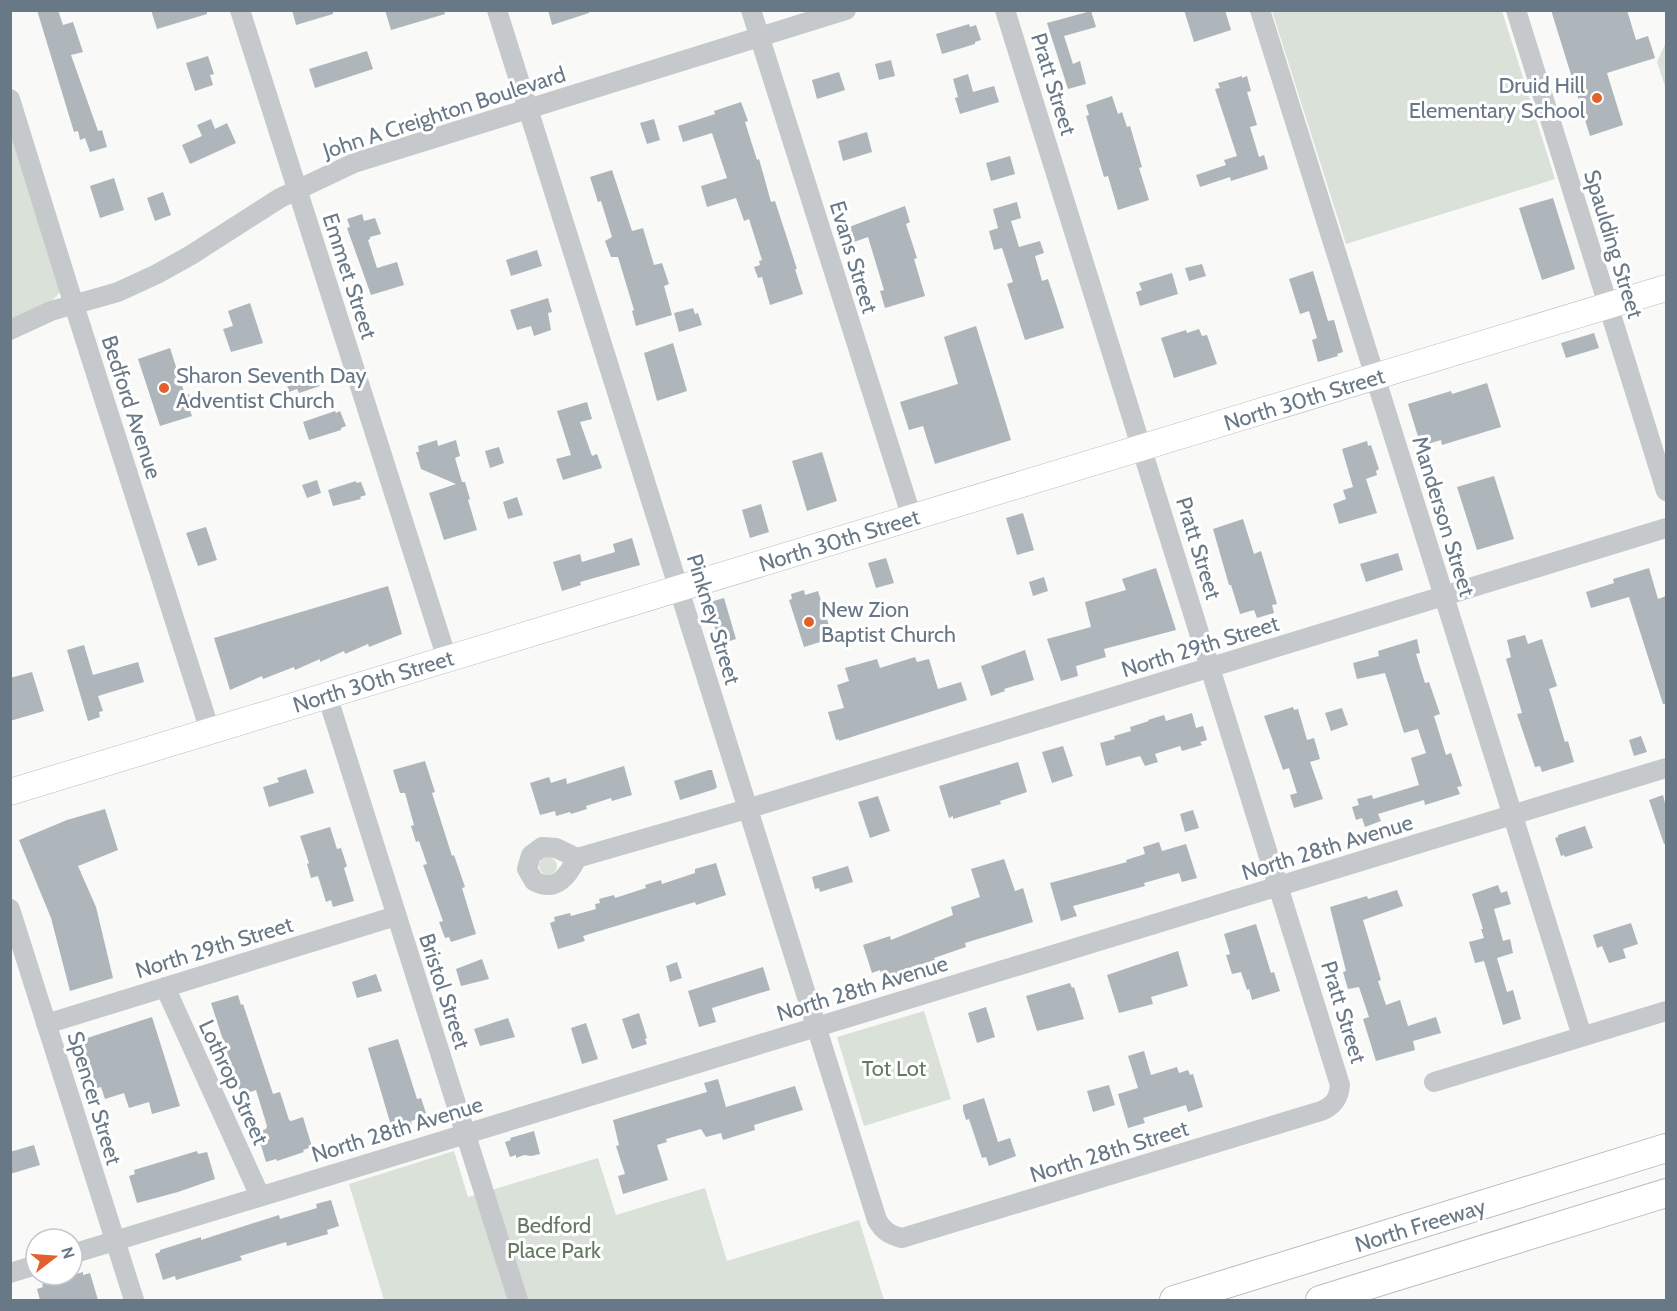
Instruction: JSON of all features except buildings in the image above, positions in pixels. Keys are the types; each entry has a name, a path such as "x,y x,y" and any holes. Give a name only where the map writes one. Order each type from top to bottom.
{"highway":[{"name":"North Freeway","path":"1174,1300 1666,1148"},
{"name":"North Freeway","path":"1320,1300 1666,1193"}],"main road":[{"name":"North 30th Street","path":"10,792 1666,288"}],"street":[{"name":"Emmet Street","path":"240,10 447,659"},
{"name":"Pinkney Street","path":"497,10 877,1220 885,1231 892,1235"},
{"name":"Evans Street","path":"751,10 912,518"},
{"name":"John A Creighton Boulevard","path":"10,330 51,311 118,292 157,274 297,188 376,155 846,10"},
{"name":"Pratt Street","path":"1005,10 1338,1074 1340,1092 1336,1101"},
{"name":"Manderson Street","path":"1260,10 1582,1036"},
{"name":"Spaulding Street","path":"1516,10 1666,491"},
{"name":"Bedford Avenue","path":"10,99 210,730"},
{"name":"North 29th Street","path":"577,858 747,809 1666,528"},
{"name":"Bristol Street","path":"327,695 518,1300"},
{"name":"North 28th Avenue","path":"84,1250 1666,768"},
{"name":"Spencer Street","path":"10,909 134,1300"},
{"name":"North 29th Street","path":"46,1024 396,915"},
{"name":"Lothrop Street","path":"165,987 260,1196"},
{"path":"1434,1082 1666,1011"},
{"name":"North 28th Street","path":"892,1235 902,1238 910,1236 1321,1112 1336,1101"}],"green space":[{"path":"1272,11 1502,11 1555,179 1346,244"},
{"path":"1666,42 1666,89 1657,62"},
{"path":"10,125 60,292 53,300 11,321"},
{"path":"544,857 552,857 557,862 555,873 544,875 539,870 539,862"},
{"name":"Tot Lot","path":"924,1011 951,1099 864,1126 837,1037"},
{"name":"Bedford Place Park","path":"454,1151 468,1197 598,1158 616,1215 705,1188 727,1261 859,1220 884,1300 384,1300 349,1184"}],"place":[{"name":"Druid Hill Elementary School","path":"1597,98"},
{"name":"Sharon Seventh Day Adventist Church","path":"164,388"},
{"name":"New Zion Baptist Church","path":"809,622"}]}
